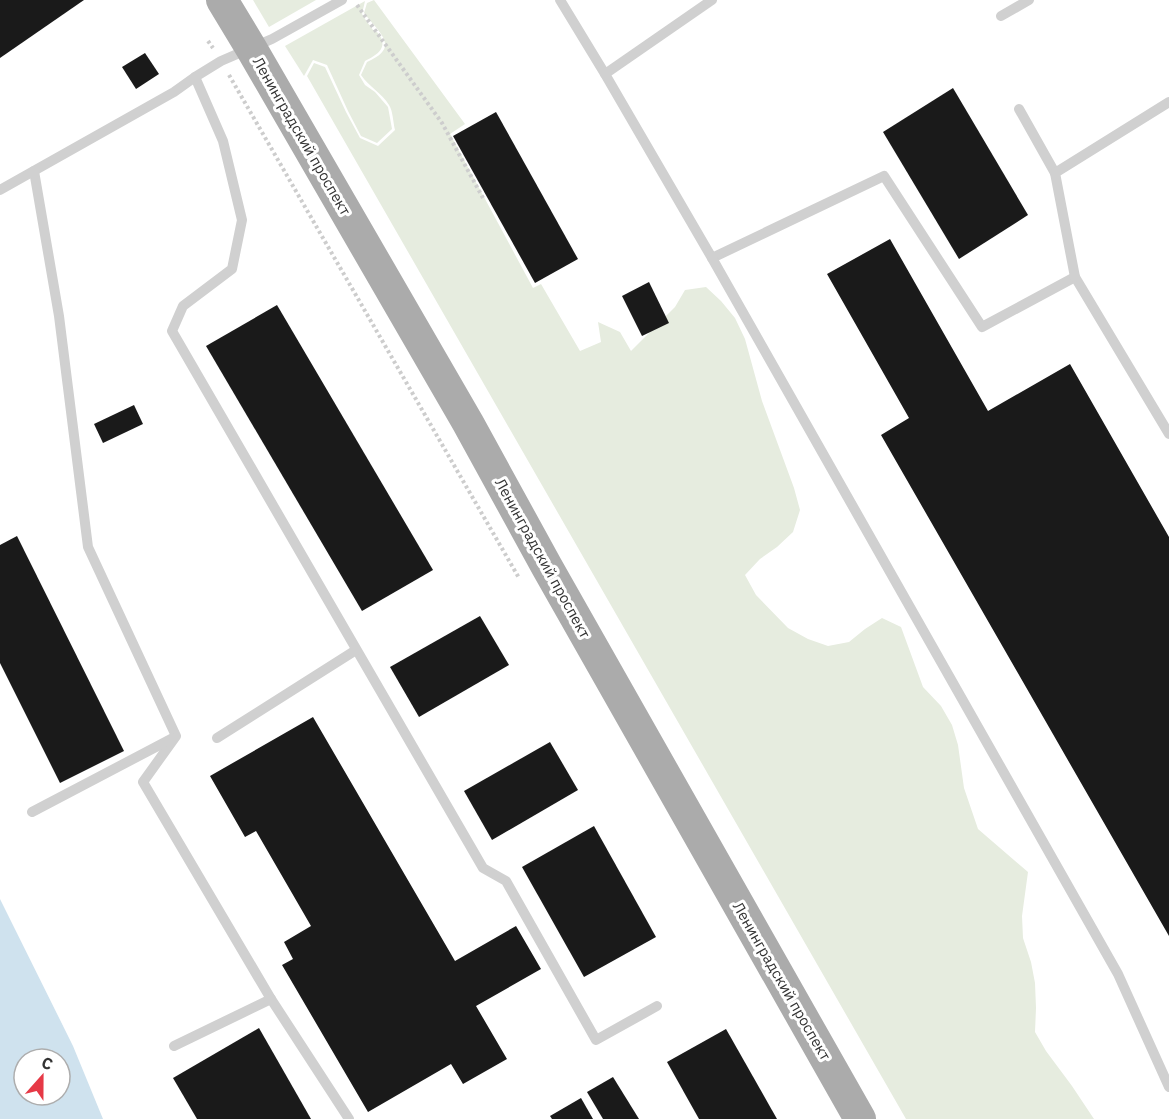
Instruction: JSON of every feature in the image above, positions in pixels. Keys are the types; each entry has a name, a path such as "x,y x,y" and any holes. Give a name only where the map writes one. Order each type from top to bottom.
{"main road":[{"name":"Ленинградский проспект","path":"222,0 468,423 547,567 860,1119"}],"lane":[{"path":"0,190 174,92 221,61 273,39 342,0"},
{"path":"560,0 712,258 1118,974 1169,1087"},
{"path":"605,74 712,0"},
{"path":"1001,16 1029,0"},
{"path":"195,76 223,141 242,219 232,269 183,306 171,331 483,868 506,881 596,1040 657,1006"},
{"path":"1055,173 1169,102"},
{"path":"1019,109 1055,173 1075,277 1169,434"},
{"path":"34,171 59,315 88,548 176,736"},
{"path":"712,258 884,176 982,327 1075,277"},
{"path":"218,738 356,650"},
{"path":"32,812 176,736"},
{"path":"176,736 143,782 271,999 349,1119"},
{"path":"174,1046 271,999"}],"path":[{"path":"354,0 441,123 483,198"}],"shaded area":[{"path":"253,0 316,0 269,27"},
{"path":"374,0 465,124 450,134 533,288 541,284 580,351 601,342 598,322 620,332 631,351 675,307 685,290 706,287 735,318 745,339 762,401 800,510 793,532 760,559 745,575 756,595 788,628 808,639 828,646 849,642 882,618 901,627 923,687 941,706 952,725 958,745 964,788 978,829 1028,872 1022,916 1023,938 1035,983 1035,1032 1094,1119 906,1119 307,76 314,63 325,67 360,138 378,146 395,130 389,105 361,75 367,62 383,51 385,45 384,39 364,13 367,3"},
{"path":"365,1 362,14 379,35 382,45 376,54 365,61 359,75 365,85 375,92 388,107 392,129 377,143 361,136 327,65 313,60 304,76 285,46"}],"water":[{"path":"0,899 73,1046 103,1119 0,1119"}],"building":[{"path":"0,0 84,0 0,58"},
{"path":"145,53 159,74 136,89 122,67"},
{"path":"953,88 1028,215 959,259 883,132"},
{"path":"496,112 578,259 535,283 453,136"},
{"path":"890,239 988,411 1070,364 1169,537 1169,936 881,435 909,418 827,274"},
{"path":"649,282 669,323 642,336 622,296"},
{"path":"277,305 433,570 362,611 206,346"},
{"path":"134,405 143,424 103,443 94,424"},
{"path":"17,536 124,751 60,783 0,663 0,545"},
{"path":"480,616 509,665 419,717 390,667"},
{"path":"313,717 455,961 516,926 541,969 476,1006 507,1059 463,1084 451,1064 368,1112 282,965 293,959 284,942 311,926 256,831 245,837 210,776"},
{"path":"550,742 578,790 492,840 464,791"},
{"path":"594,826 656,937 584,977 522,867"},
{"path":"259,1028 311,1119 197,1119 173,1078"},
{"path":"726,1029 777,1119 699,1119 667,1062"},
{"path":"613,1077 639,1119 603,1119 587,1092"},
{"path":"581,1098 593,1119 552,1119 550,1116"}]}
